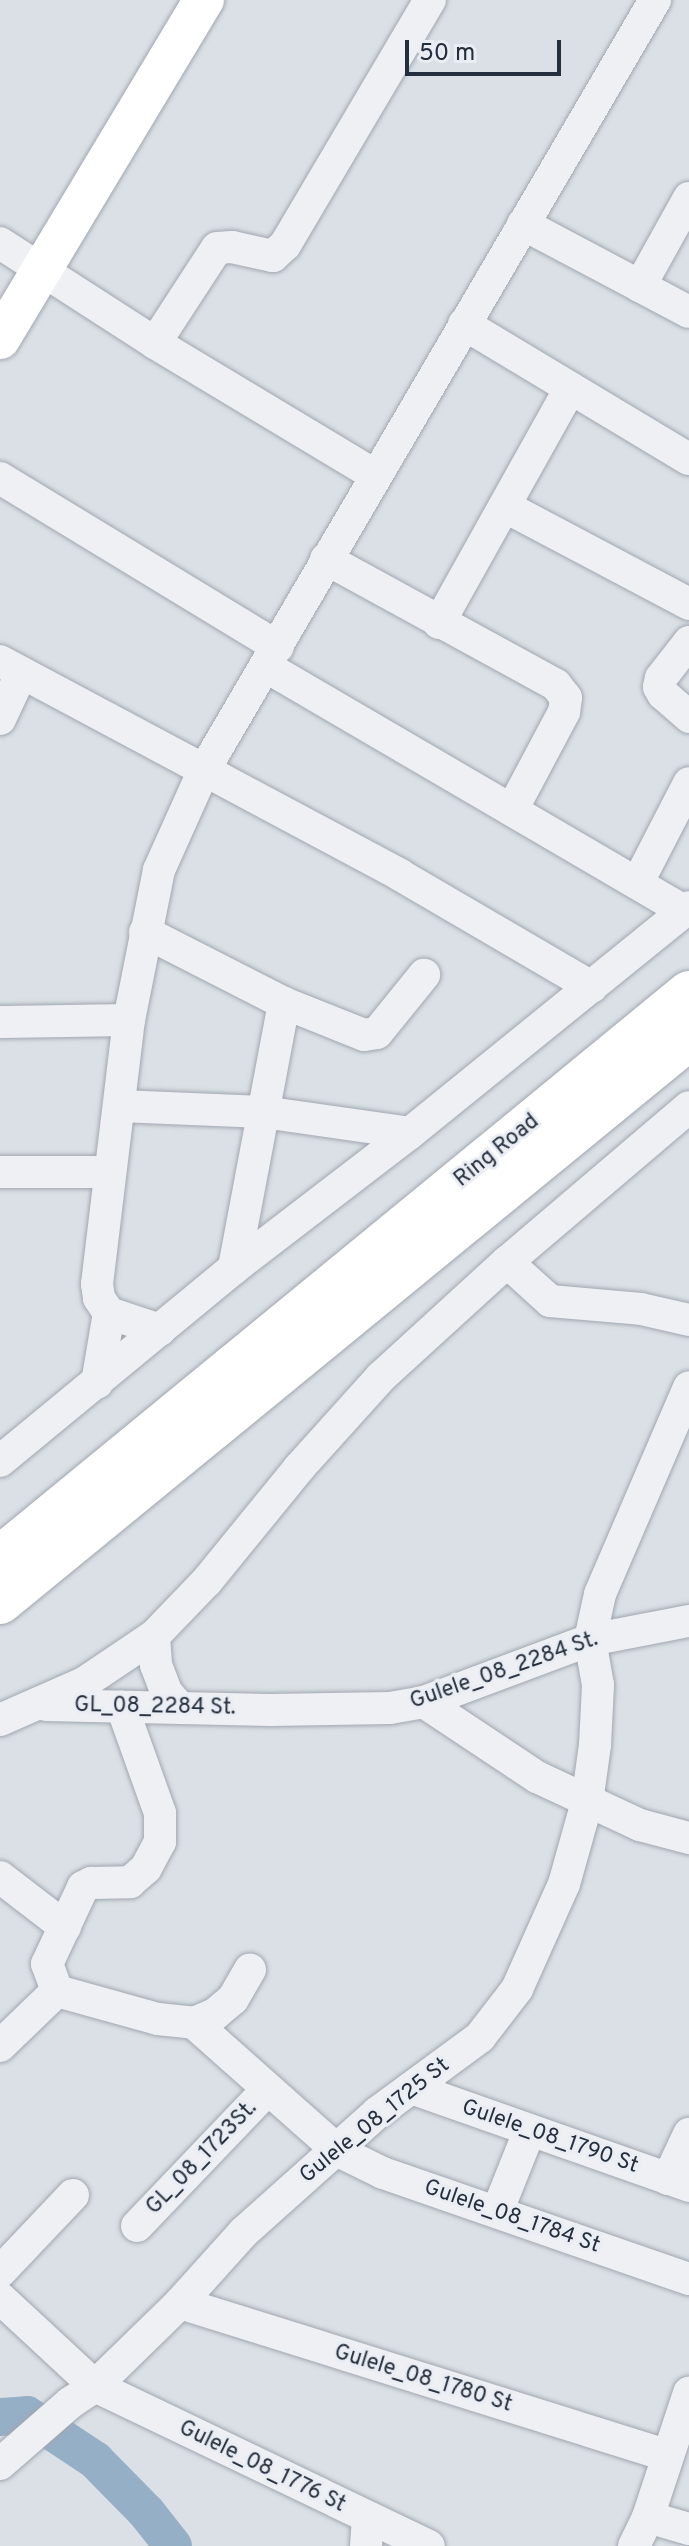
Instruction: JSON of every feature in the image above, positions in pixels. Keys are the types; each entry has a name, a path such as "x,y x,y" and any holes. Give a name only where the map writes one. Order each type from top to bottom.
{"highway":[{"name":"Ring Road","path":"315,1322 689,993"},
{"name":"Ring Road","path":"315,1322 689,1038"},
{"path":"0,1558 315,1322"},
{"path":"0,1602 315,1322"}],"main road":[{"path":"0,339 204,0"}],"street":[{"path":"155,343 217,248 232,247 273,256 285,245 430,0"},
{"path":"160,1330 109,1313 99,1298 97,1284 129,1020 159,870 203,772 655,0"},
{"path":"640,286 689,198"},
{"path":"523,224 689,312"},
{"path":"0,243 155,343 375,475"},
{"path":"464,324 569,390 689,459"},
{"path":"439,623 569,390"},
{"path":"0,478 512,810 687,909 410,1133 234,1268 0,1461"},
{"path":"506,507 689,604"},
{"path":"326,559 556,685 566,698 564,712 512,810"},
{"path":"689,642 661,678 659,687 689,717"},
{"path":"0,719 10,668 400,875 592,987"},
{"path":"638,882 689,783"},
{"path":"145,932 284,1003 364,1035 377,1033 424,975"},
{"path":"234,1268 284,1003"},
{"path":"0,1022 129,1020"},
{"path":"120,1106 263,1112 410,1133"},
{"path":"0,1720 84,1683 154,1636 207,1581 299,1468 381,1377 507,1262 689,1107"},
{"path":"0,1172 109,1172"},
{"path":"507,1262 550,1301 641,1309 689,1320"},
{"path":"97,1383 109,1313"},
{"path":"590,1640 600,1594 689,1387"},
{"name":"Gulele_08_2284 St.","path":"270,1710 390,1708 424,1702 590,1640 689,1621"},
{"path":"154,1636 156,1665 173,1700"},
{"name":"Gulele_08_1725 St","path":"6,2458 82,2394 180,2303 244,2232 377,2113 480,2037 517,1989 564,1884 587,1802 595,1745 598,1685 590,1640"},
{"name":"GL_08_2284 St.","path":"39,1705 122,1707 173,1700 270,1710"},
{"path":"424,1702 537,1777 640,1825 689,1838"},
{"path":"0,1713 39,1705"},
{"path":"57,1991 47,1964 83,1887 91,1883 130,1882 146,1868 160,1842 160,1813 122,1707"},
{"path":"2,1885 65,1927"},
{"path":"57,1991 158,2019 194,2023 215,2014 233,1999 250,1970"},
{"path":"0,2046 57,1991"},
{"name":"Gulele_08_1784 St","path":"194,2023 338,2151 383,2173 689,2279"},
{"name":"Gulele_08_1790 St","path":"411,2088 679,2183"},
{"name":"GL_08_1723St.","path":"137,2226 267,2090"},
{"path":"497,2212 529,2132"},
{"path":"679,2183 689,2134"},
{"path":"0,2272 73,2195"},
{"name":"Gulele_08_1776 St","path":"0,2298 82,2394 367,2532 429,2546"},
{"name":"Gulele_08_1780 St","path":"180,2303 666,2455"},
{"path":"634,2546 668,2529 666,2455 689,2393"}],"waterway":[{"path":"0,2417 27,2415 95,2460 147,2513 173,2546"}]}
